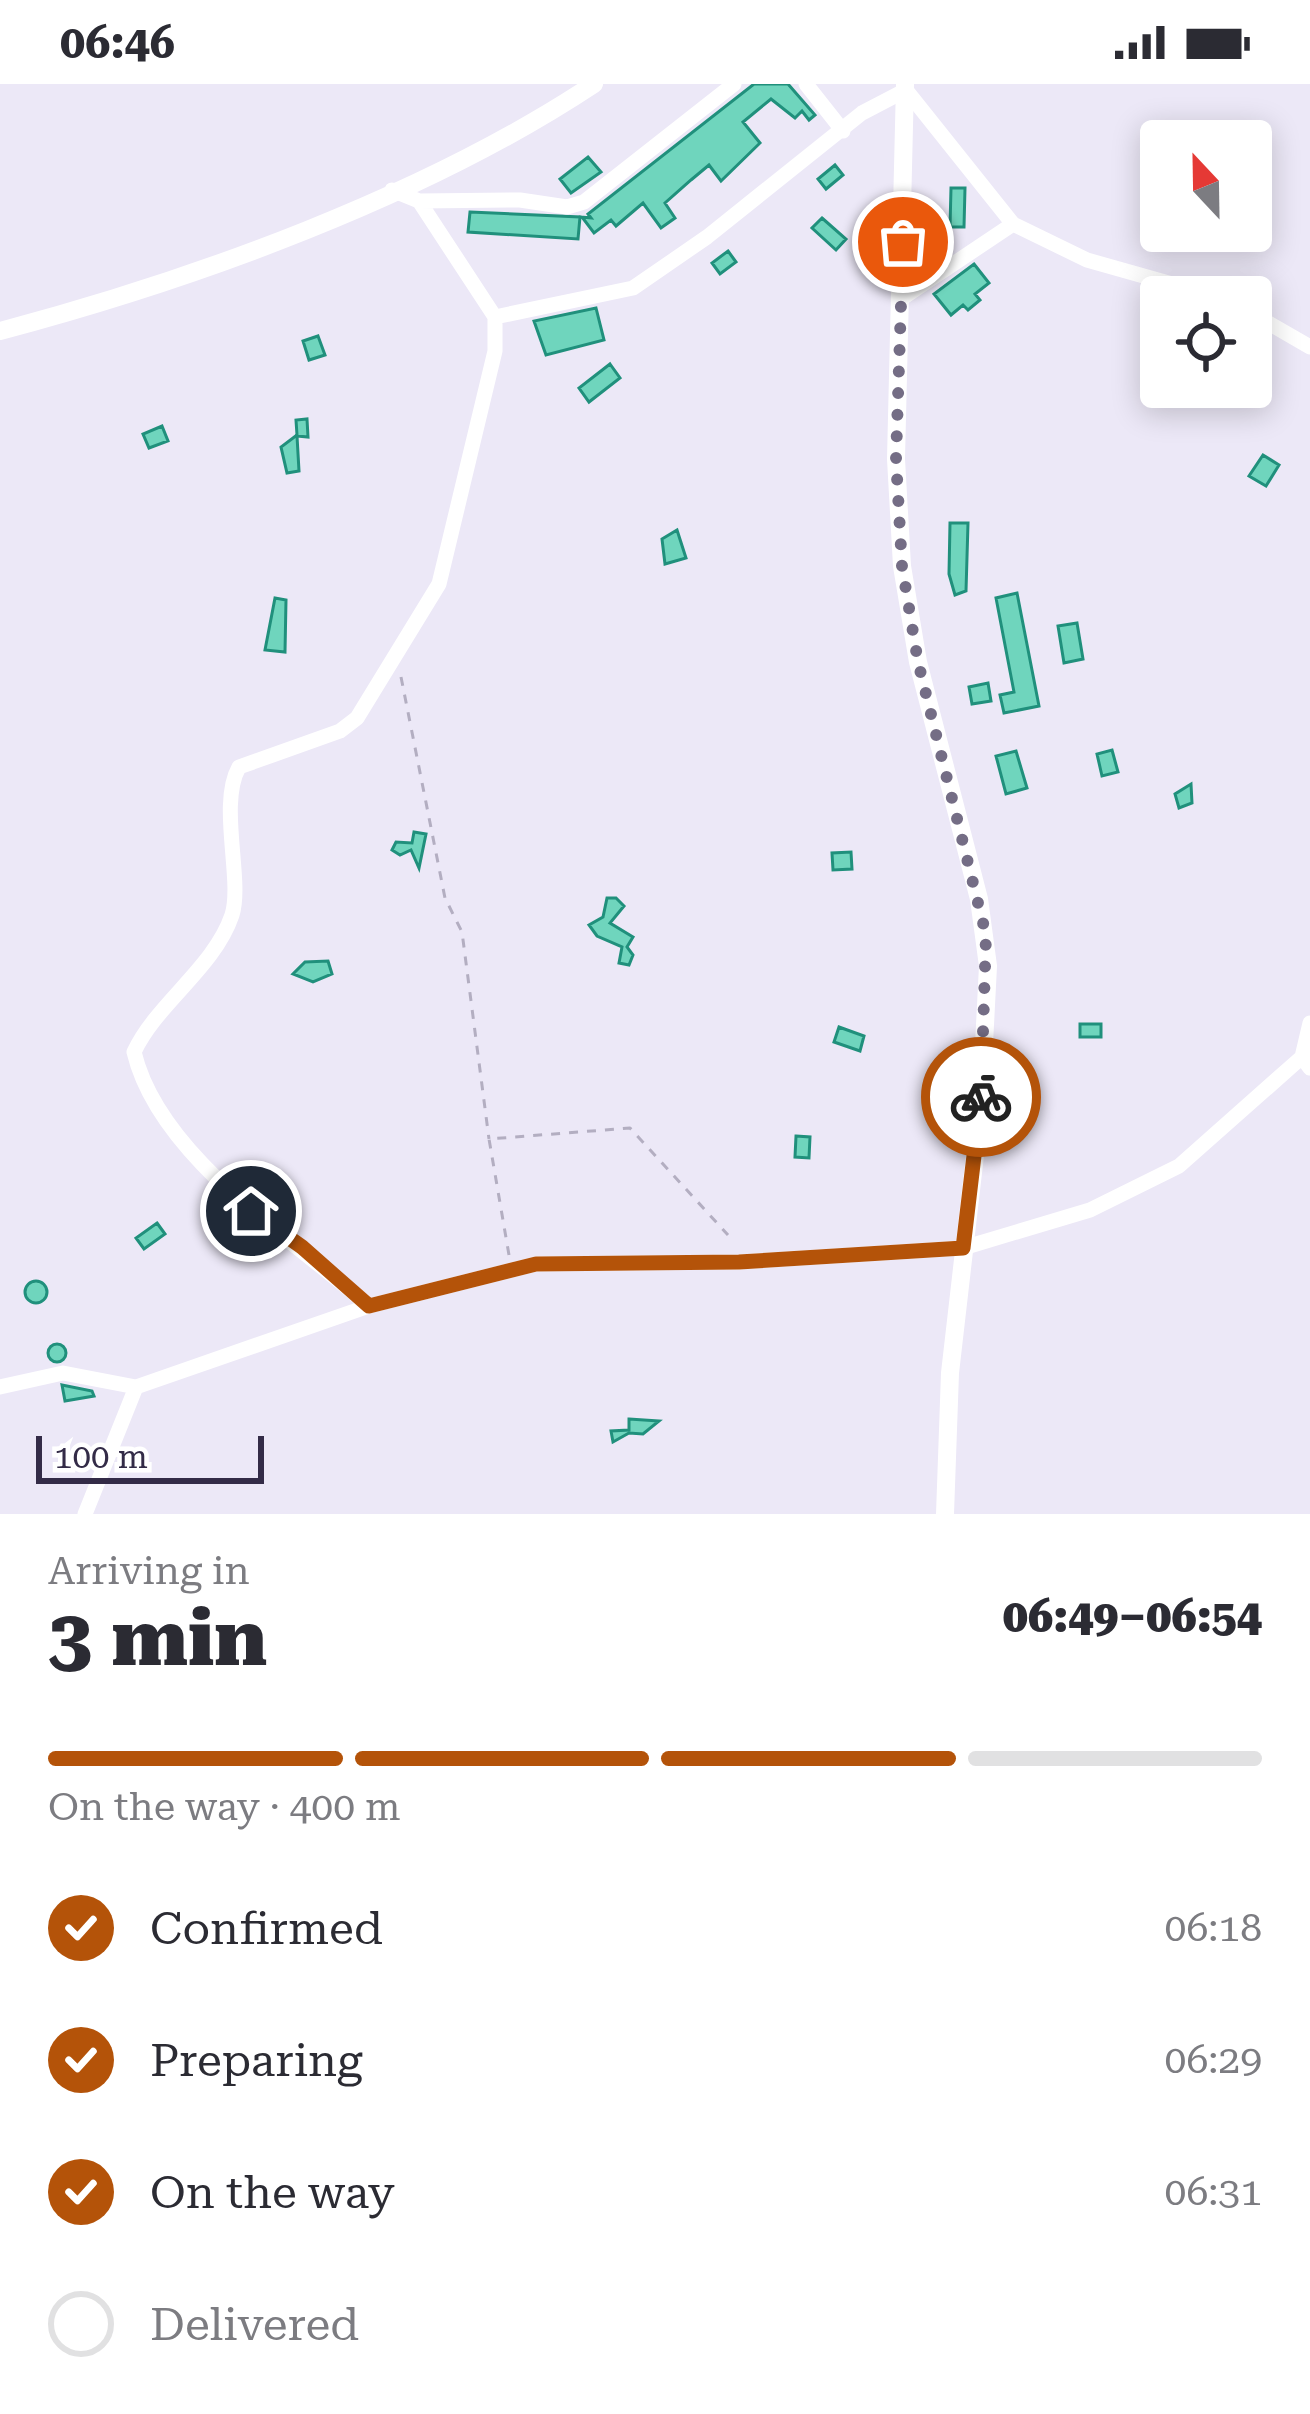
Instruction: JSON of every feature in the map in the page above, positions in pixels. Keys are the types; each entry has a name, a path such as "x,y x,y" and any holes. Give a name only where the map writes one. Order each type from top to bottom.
{"street":[{"path":"0,331 156,285 392,190 506,138 594,84"},
{"path":"392,190 419,201 520,200 566,207 584,202 734,84"},
{"path":"806,84 843,131"},
{"path":"496,316 608,298 633,288 881,100 905,87"},
{"path":"905,87 1013,224 1088,260 1144,276"},
{"path":"905,87 896,459 902,566 918,662 980,899 988,965 981,1102 950,1373 945,1514"},
{"path":"369,1306 214,1180 175,1128 134,1052 234,909 232,824 234,776 239,766 340,731 367,706 439,584 495,352 496,316 419,201"},
{"path":"901,298 1013,224"},
{"path":"1272,325 1310,347"},
{"path":"0,1387 63,1373 136,1387 369,1306 536,1264 739,1262 963,1248 1090,1210 1179,1166 1306,1063 1310,1023"},
{"path":"85,1514 136,1387"}],"path":[{"path":"397,655 445,898 461,932 509,1255"},
{"path":"489,1139 630,1128 728,1235"}],"building":[{"path":"754,84 788,84 815,115 809,120 802,111 795,118 771,99 743,122 760,143 721,181 709,165 691,180 665,203 675,218 661,228 643,203 616,226 611,220 594,233 582,217 591,218 588,214"},
{"path":"588,157 601,172 571,193 560,179"},
{"path":"835,165 843,175 826,189 818,179"},
{"path":"951,188 965,188 964,227 950,227"},
{"path":"470,212 580,217 578,239 468,232"},
{"path":"822,218 846,239 836,250 812,228"},
{"path":"728,251 736,262 720,274 712,263"},
{"path":"974,264 989,283 975,294 980,300 951,315 934,294"},
{"path":"596,308 604,340 546,355 534,321"},
{"path":"318,336 325,355 309,360 303,341"},
{"path":"610,364 620,378 589,402 579,388"},
{"path":"307,419 308,437 297,436 299,471 287,473 281,447 297,435 296,420"},
{"path":"162,426 168,441 149,448 143,434"},
{"path":"1263,455 1279,465 1266,486 1249,476"},
{"path":"950,523 968,523 966,591 955,595 949,574"},
{"path":"677,530 686,558 665,564 662,539"},
{"path":"1017,593 1039,706 1004,713 1000,695 1014,692 996,598"},
{"path":"275,598 286,600 285,652 265,650"},
{"path":"1077,623 1083,659 1064,663 1058,626"},
{"path":"988,683 991,701 972,704 969,687"},
{"path":"1112,750 1118,772 1102,776 1097,754"},
{"path":"1016,751 1027,788 1006,794 996,756"},
{"path":"1191,784 1192,803 1179,808 1175,794"},
{"path":"414,832 426,834 419,868 411,850 400,855 392,850 396,842 412,843"},
{"path":"851,852 852,869 833,870 832,853"},
{"path":"607,898 616,898 624,906 610,923 633,937 627,947 633,955 629,965 619,963 622,947 597,936 589,925 603,917"},
{"path":"328,961 332,974 313,982 293,974 305,962"},
{"path":"1080,1024 1101,1024 1101,1037 1080,1037"},
{"path":"839,1027 864,1036 860,1051 834,1042"},
{"path":"796,1136 810,1137 809,1158 795,1157"},
{"path":"157,1223 165,1234 144,1249 136,1238"},
{"path":"36,1281 47,1292 36,1303 25,1292"},
{"path":"57,1344 66,1353 57,1362 48,1353"},
{"path":"62,1385 92,1391 94,1396 65,1401"},
{"path":"629,1419 659,1421 643,1434 629,1433 613,1442 611,1431 629,1430"}],"way so far":[{"path":"903,242 896,459 902,566 918,662 986,935 981,1097"}],"route":[{"path":"251,1211 302,1247 369,1306 536,1264 739,1262 963,1248 981,1097"}]}
